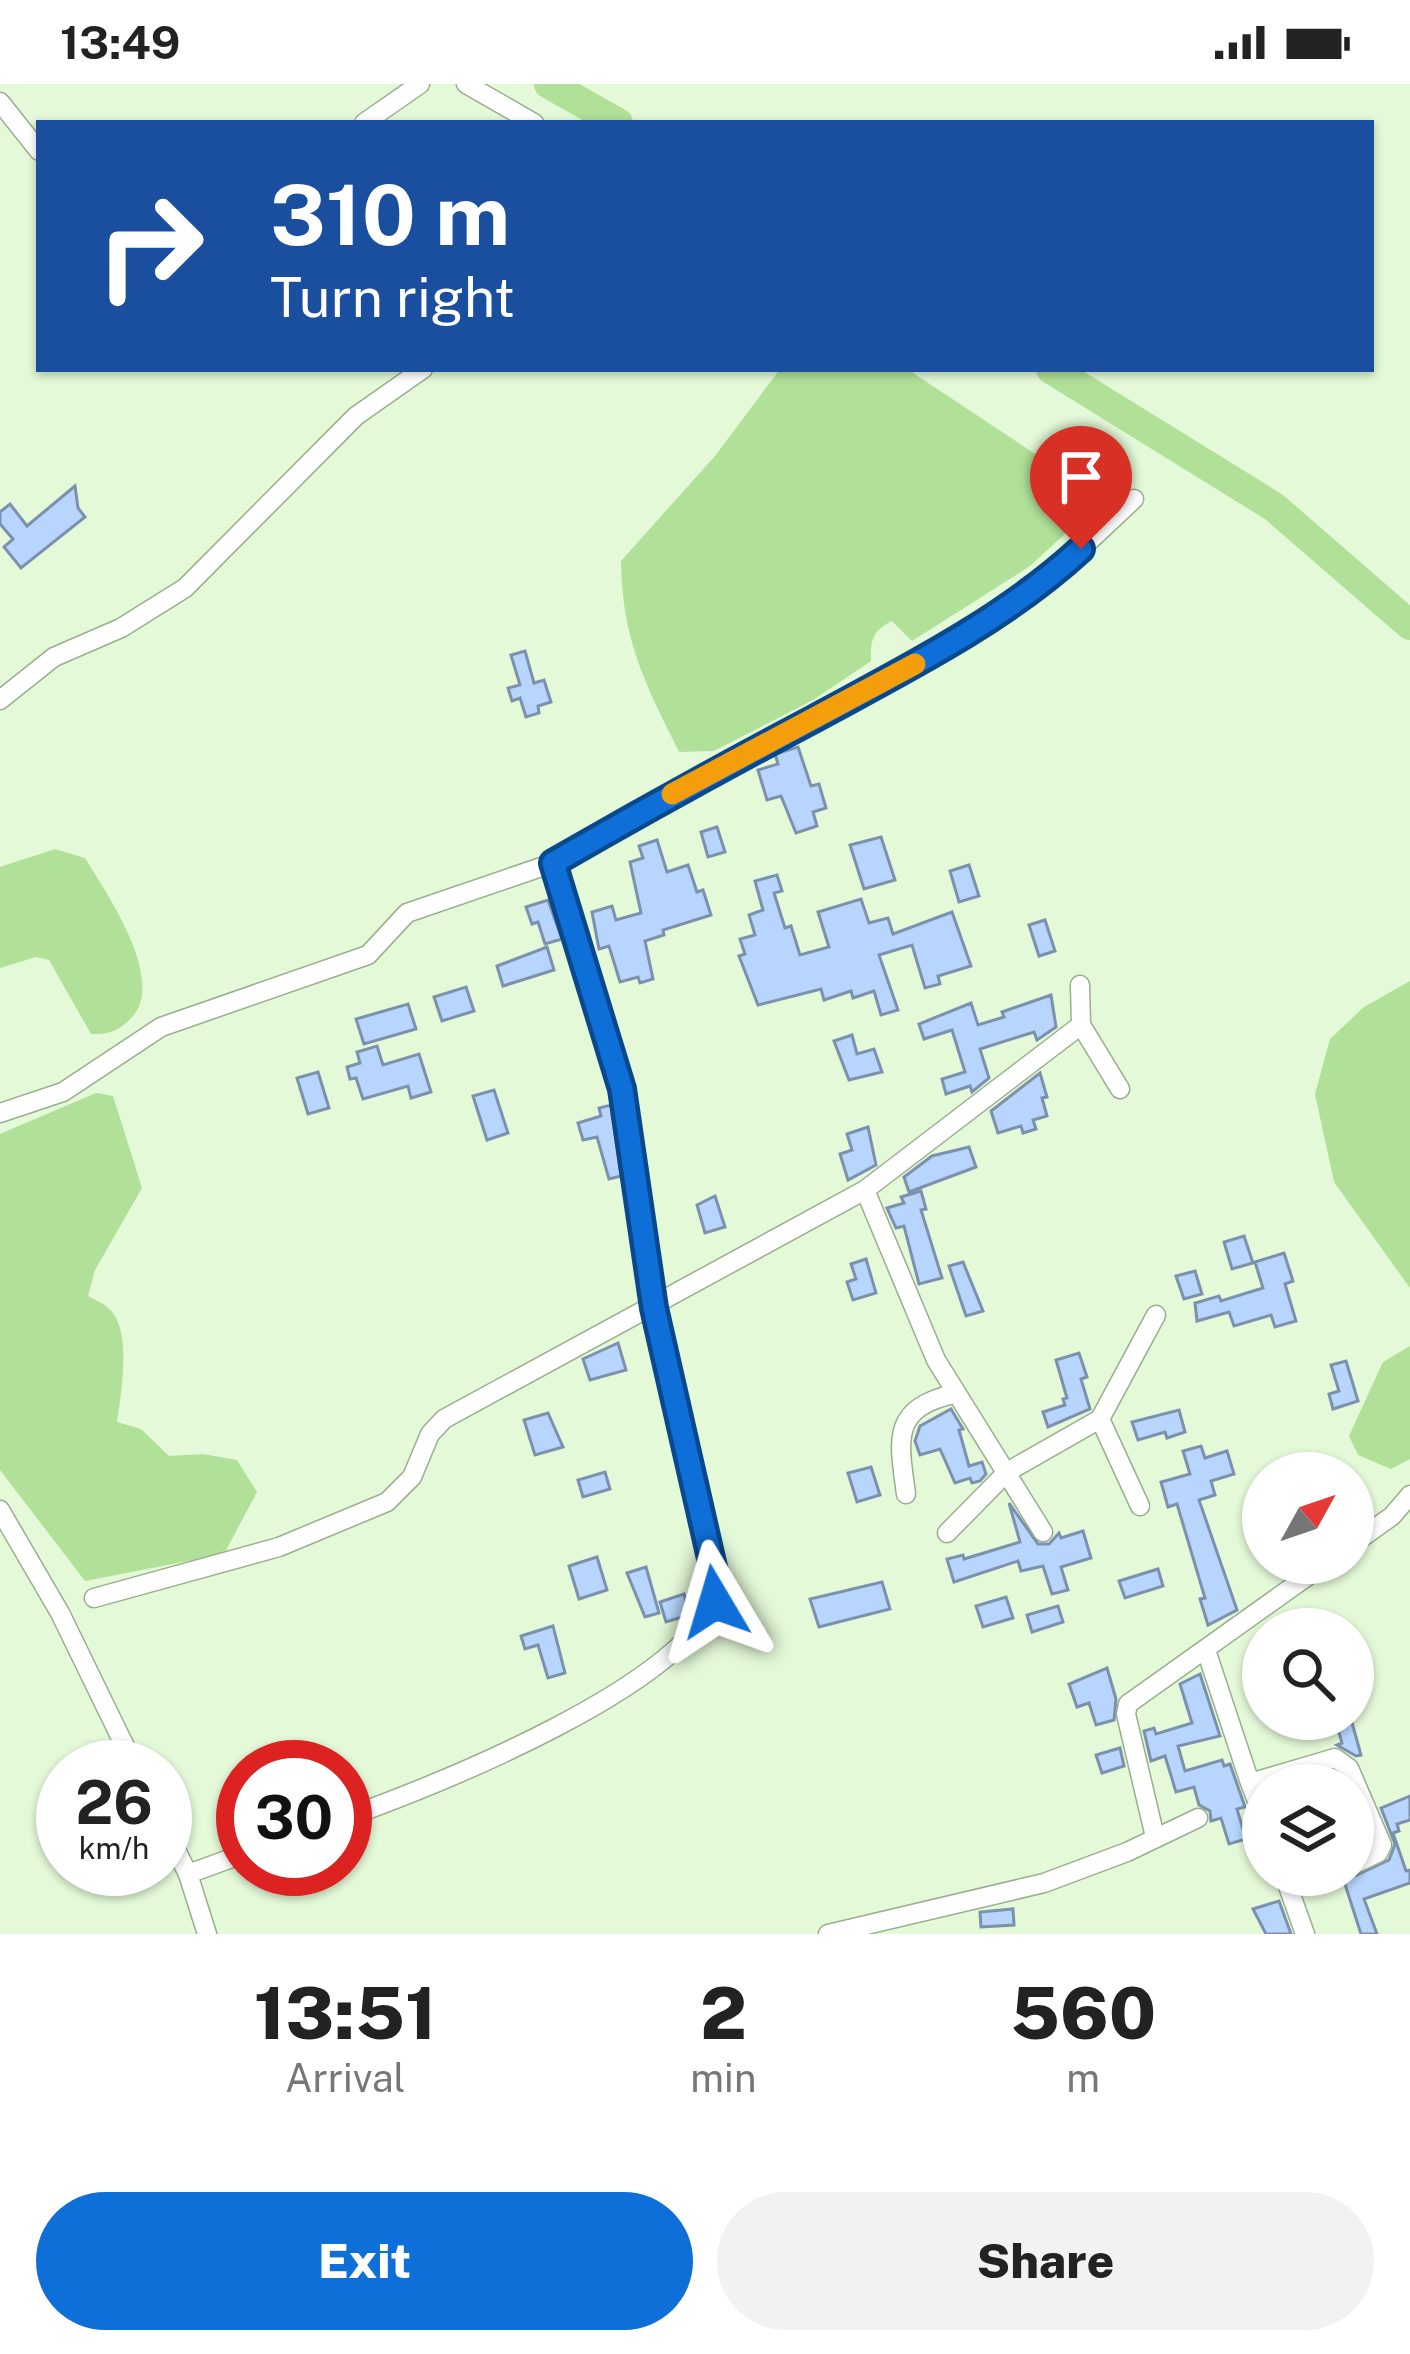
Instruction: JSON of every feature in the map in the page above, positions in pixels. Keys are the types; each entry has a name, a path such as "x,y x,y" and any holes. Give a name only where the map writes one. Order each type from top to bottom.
{"street":[{"path":"368,120 420,84"},
{"path":"466,84 529,120"},
{"path":"0,102 36,147"},
{"path":"0,700 55,657 121,628 185,589 356,416 419,372"},
{"path":"0,1113 63,1092 160,1027 368,955 406,914 553,863 906,670 1054,574 1134,500"},
{"path":"372,1808 592,1709 678,1650 715,1602 718,1589 654,1308 622,1089 553,863"},
{"path":"1080,985 1081,1025 1120,1089"},
{"path":"94,1598 279,1547 387,1502 412,1478 430,1434 444,1419 866,1190 1081,1025"},
{"path":"866,1190 918,1322 954,1394 1042,1532"},
{"path":"947,1533 1007,1472 1100,1419 1156,1315"},
{"path":"906,1494 899,1439 907,1417 917,1408 954,1394"},
{"path":"1100,1419 1140,1506"},
{"path":"1374,1529 1410,1495"},
{"path":"0,1510 59,1613 122,1740"},
{"path":"1155,1837 1126,1709 1297,1584"},
{"path":"1206,1650 1244,1764"},
{"path":"1316,1764 1335,1758 1345,1764"},
{"path":"829,1934 1044,1883 1127,1852 1198,1818"},
{"path":"1374,1826 1382,1845 1374,1855"},
{"path":"192,1887 207,1934"},
{"path":"1291,1896 1305,1934"}],"shaded area":[{"path":"778,372 912,372 1082,485 1091,510 1030,566 912,641 892,621 886,624 874,637 871,661 813,700 714,751 679,752 631,638 621,561 715,456"},
{"path":"55,849 85,858 138,959 141,1000 133,1016 109,1032 91,1034 49,960 36,957 0,968 0,867"},
{"path":"1410,981 1410,1288 1334,1182 1315,1094 1330,1039 1364,1007"},
{"path":"96,1093 113,1096 142,1188 95,1270 88,1296 111,1310 122,1336 117,1422 141,1429 169,1456 203,1454 237,1460 257,1492 224,1554 85,1581 0,1470 0,1134"},
{"path":"1410,1346 1410,1459 1391,1469 1374,1462 1374,1452 1357,1452 1349,1436 1383,1362"}],"building":[{"path":"75,486 78,508 85,517 21,568 4,547 13,539 0,524 0,512 10,504 27,526"},
{"path":"525,651 534,683 544,680 551,702 526,717 520,698 512,701 508,688 520,685 511,655"},
{"path":"798,747 811,786 819,784 826,808 813,812 817,826 796,833 781,796 767,800 758,770 778,764 775,754"},
{"path":"717,827 725,852 708,857 701,832"},
{"path":"881,837 895,880 864,889 850,845"},
{"path":"657,840 667,872 688,865 711,915 663,930 664,935 645,941 653,979 620,982 609,946 599,949 592,912 612,906 616,920 641,913 630,862 643,858 639,846"},
{"path":"969,865 979,896 959,902 950,871"},
{"path":"777,875 782,891 774,893 800,955 829,947 818,912 861,899 869,923 888,918 893,934 952,912 971,966 938,976 940,984 925,988 912,945 879,955 898,1010 881,1015 874,991 853,998 851,991 824,1000 821,989 758,1005 739,956 745,954 740,939 755,935 749,915 763,910 755,881"},
{"path":"548,900 562,939 545,944 538,922 532,924 526,907"},
{"path":"1045,920 1055,951 1039,956 1029,925"},
{"path":"547,947 554,970 503,986 497,966"},
{"path":"466,987 474,1011 442,1021 434,997"},
{"path":"1051,995 1056,1027 1037,1040 1034,1032 980,1049 989,1078 972,1092 970,1086 946,1094 942,1079 965,1072 952,1030 924,1039 919,1024 971,1003 978,1025"},
{"path":"408,1004 416,1029 364,1044 356,1019"},
{"path":"852,1035 857,1054 874,1049 882,1072 849,1080 834,1041"},
{"path":"377,1046 383,1065 419,1054 431,1092 411,1098 408,1086 363,1099 347,1067 360,1063 357,1052"},
{"path":"318,1072 329,1108 308,1114 297,1078"},
{"path":"1040,1073 1047,1116 1033,1120 1036,1129 1023,1133 1021,1126 998,1133 991,1111"},
{"path":"494,1090 508,1133 487,1140 473,1096"},
{"path":"611,1105 621,1176 609,1179 597,1137 583,1140 578,1123 601,1116 599,1108"},
{"path":"868,1127 876,1165 848,1180 840,1154 852,1150 847,1134"},
{"path":"969,1147 976,1167 909,1192 904,1177 932,1156"},
{"path":"921,1191 926,1209 921,1210 942,1278 919,1284 904,1226 896,1228 887,1208"},
{"path":"715,1196 725,1227 705,1233 697,1205"},
{"path":"1244,1236 1253,1263 1232,1269 1224,1242"},
{"path":"1284,1253 1293,1281 1285,1284 1296,1321 1275,1327 1271,1315 1234,1326 1229,1312 1197,1321 1195,1303 1219,1296 1221,1301 1263,1288 1255,1262"},
{"path":"866,1259 876,1293 853,1300 847,1282 856,1279 851,1264"},
{"path":"963,1262 983,1311 966,1316 949,1266"},
{"path":"1195,1271 1202,1294 1184,1299 1176,1276"},
{"path":"618,1343 626,1370 590,1380 583,1359"},
{"path":"1079,1353 1090,1409 1048,1427 1043,1412 1065,1405 1067,1398 1056,1360"},
{"path":"1346,1361 1358,1401 1333,1409 1329,1394 1339,1391 1331,1365"},
{"path":"951,1409 963,1429 959,1430 969,1466 982,1462 986,1474 980,1481 972,1483 970,1478 955,1483 940,1449 920,1455 915,1441 920,1426"},
{"path":"1179,1410 1185,1432 1138,1440 1132,1422"},
{"path":"548,1413 563,1447 535,1455 524,1420"},
{"path":"1201,1446 1205,1458 1227,1451 1234,1474 1211,1481 1215,1495 1199,1500 1237,1610 1208,1625 1200,1599 1205,1598 1177,1504 1168,1507 1161,1482 1190,1474 1183,1451"},
{"path":"871,1467 880,1495 857,1502 848,1473"},
{"path":"605,1472 610,1489 583,1497 578,1480"},
{"path":"1009,1503 1038,1544 1049,1544 1059,1533 1061,1538 1083,1531 1091,1558 1061,1567 1068,1590 1052,1594 1043,1566 1021,1571 1018,1561 954,1582 947,1559 963,1555 964,1559 1020,1542"},
{"path":"597,1557 607,1590 579,1599 569,1566"},
{"path":"646,1567 659,1613 645,1617 627,1573"},
{"path":"1158,1569 1163,1586 1125,1598 1119,1581"},
{"path":"882,1582 890,1609 819,1627 810,1599"},
{"path":"684,1594 689,1615 666,1622 660,1602"},
{"path":"1006,1597 1013,1618 983,1627 976,1606"},
{"path":"1058,1606 1063,1622 1032,1632 1027,1615"},
{"path":"553,1626 565,1673 548,1678 538,1645 525,1649 521,1636"},
{"path":"1107,1668 1116,1699 1114,1720 1096,1725 1089,1703 1077,1707 1069,1684"},
{"path":"1200,1674 1220,1736 1178,1746 1185,1771 1222,1760 1224,1766 1230,1764 1242,1798 1242,1808 1237,1809 1242,1840 1229,1844 1221,1818 1211,1821 1194,1787 1176,1792 1165,1756 1151,1761 1144,1731 1154,1728 1156,1734 1192,1723 1180,1684"},
{"path":"1357,1740 1361,1755 1337,1745"},
{"path":"1120,1748 1124,1766 1102,1773 1096,1755"},
{"path":"1410,1796 1410,1820 1397,1824 1399,1831 1393,1833 1406,1871 1410,1870 1410,1883 1374,1896 1374,1867 1389,1860 1395,1844 1381,1808"},
{"path":"1349,1896 1373,1896 1364,1899 1377,1934 1361,1934"},
{"path":"1279,1901 1291,1934 1266,1934 1253,1909"},
{"path":"1013,1909 1014,1925 981,1927 980,1912"}],"waterway":[{"path":"549,84 613,120"},
{"path":"1056,372 1274,507 1410,625"}],"slow traffic":[{"path":"672,794 915,664"}],"route":[{"path":"715,1602 718,1589 654,1308 622,1089 553,863 906,670 1054,574 1081,549"}]}
